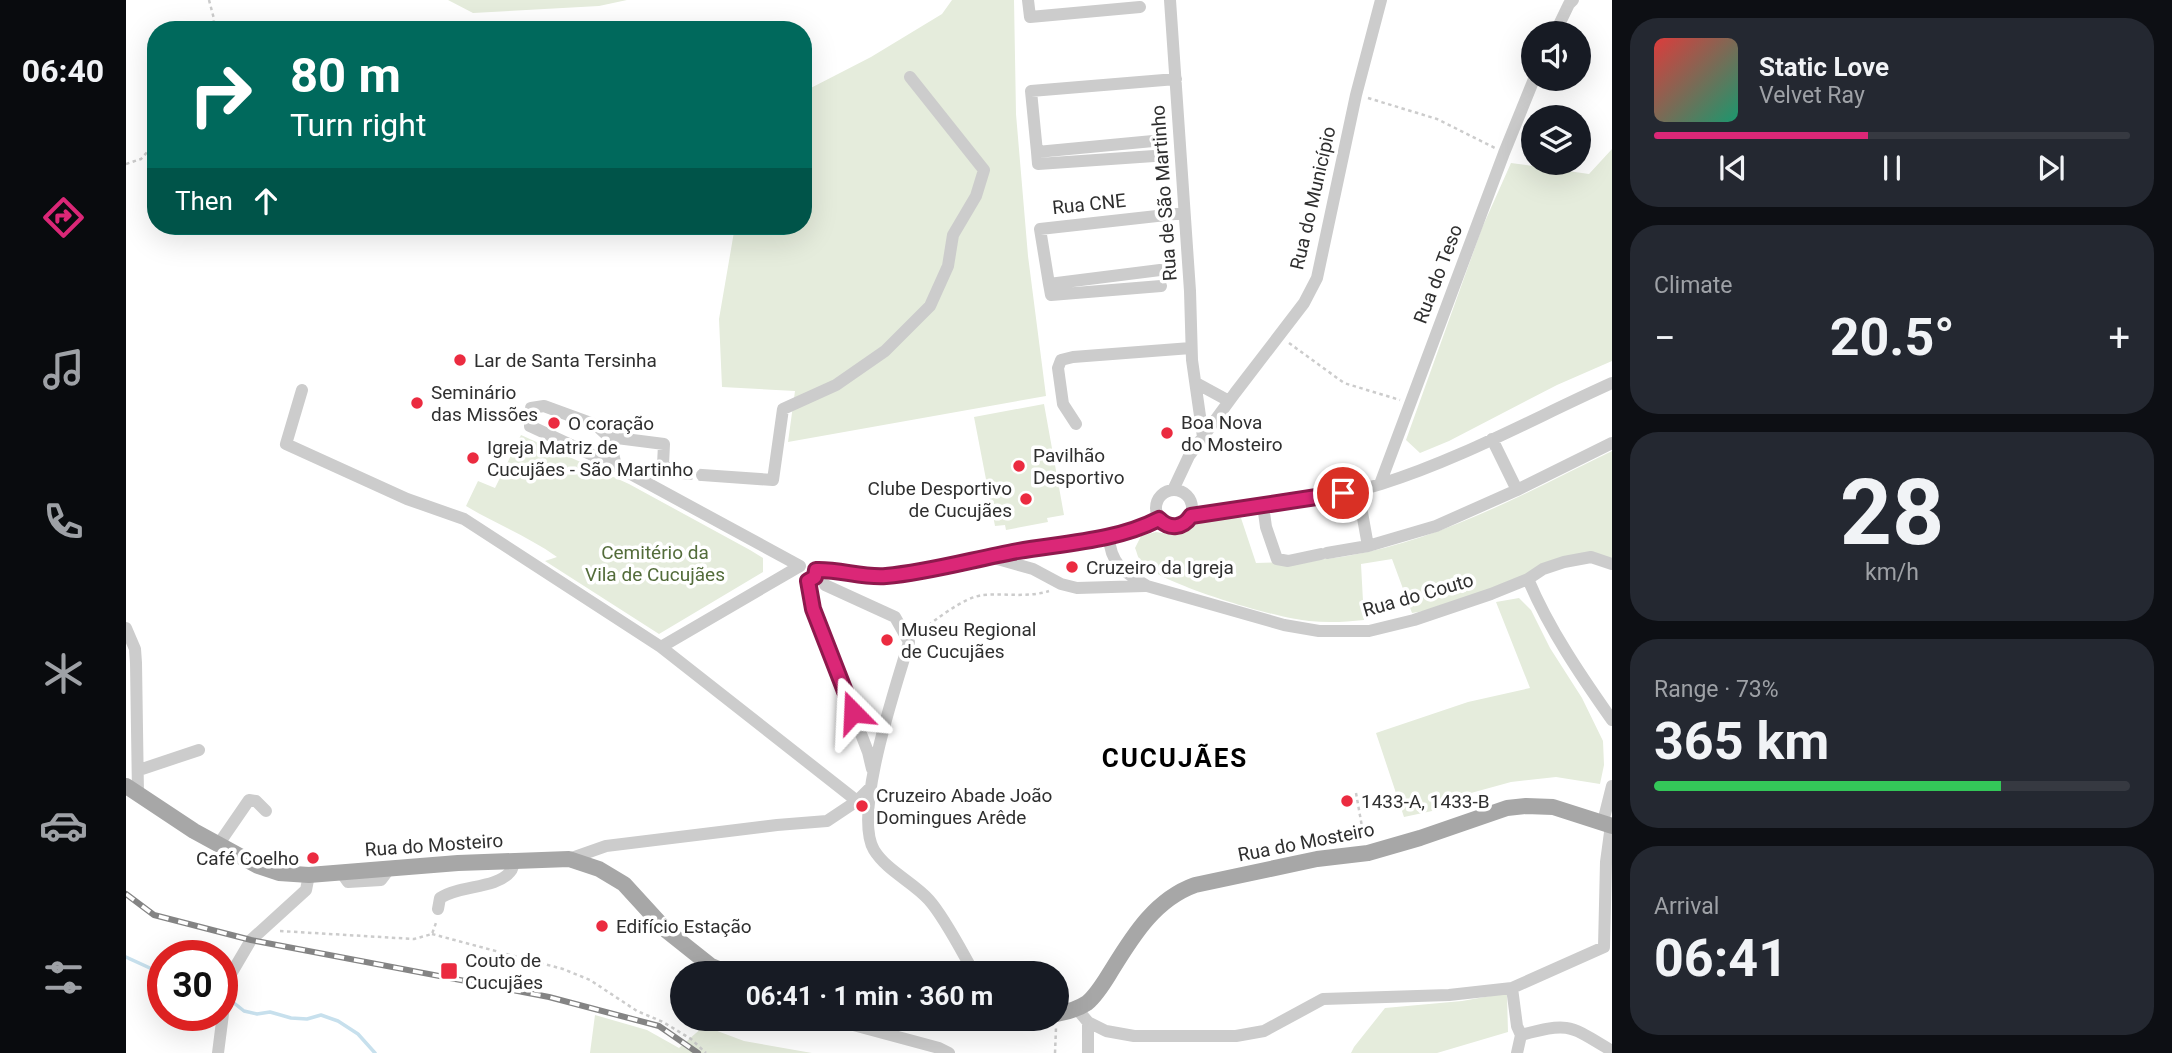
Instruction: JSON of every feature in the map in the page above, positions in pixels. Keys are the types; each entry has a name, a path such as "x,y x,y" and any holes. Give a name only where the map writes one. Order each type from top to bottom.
{"main road":[{"name":"Rua do Mosteiro","path":"132,790 218,845 258,866 279,873 309,875 569,859 599,869 624,884 674,938 704,961"},
{"name":"Rua do Mosteiro","path":"1069,1011 1088,1002 1104,983 1134,935 1156,909 1181,890 1195,885 1317,859 1368,853 1507,808 1553,807 1609,824"}],"street":[{"path":"1028,0 1030,17 1140,7"},
{"name":"Rua de São Martinho","path":"1170,0 1191,348 1203,437"},
{"name":"Rua do Município","path":"1173,490 1189,456 1304,303 1317,278 1356,95 1381,0"},
{"path":"1561,21 1573,0"},
{"path":"702,474 773,480 783,409 836,385 885,351 930,306 948,266 953,235 976,196 984,170 910,77"},
{"path":"1154,156 1038,164 1031,91 1176,79"},
{"name":"Rua do Teso","path":"1380,484 1529,91"},
{"path":"1037,152 1153,141"},
{"name":"Rua CNE","path":"1049,284 1040,229 1184,213"},
{"path":"1160,270 1049,284 1051,295 1161,286"},
{"path":"1076,424 1063,404 1058,368 1061,360 1191,348"},
{"path":"1196,383 1229,401"},
{"path":"1191,516 1192,503 1185,493 1173,490 1162,495 1156,506 1159,519 1176,527 1191,516 1358,490 1463,453 1612,383"},
{"path":"302,390 286,444 407,499 464,519 661,647 857,801"},
{"path":"616,466 609,437 596,425 544,405 531,408 530,426 616,466 800,566"},
{"path":"609,437 664,444 663,465 681,473"},
{"path":"1492,439 1517,490"},
{"path":"1263,505 1266,527 1277,559 1288,561 1368,546 1436,526 1612,443"},
{"path":"1358,490 1368,546"},
{"path":"816,570 831,569 882,576 917,572 990,556 1109,536 1159,519"},
{"name":"Rua do Couto","path":"1109,536 1109,552 1116,563 1147,586 1284,625 1319,631 1369,631 1413,620 1458,606 1564,562 1591,557 1612,564"},
{"name":"Rua do Couto","path":"990,556 1032,569 1061,584 1077,588 1147,586"},
{"path":"661,647 808,563 815,566 816,570 815,577 808,581"},
{"path":"800,566 801,575 808,581 813,609 868,752 871,782 869,834 873,849 883,861 932,903 967,961"},
{"path":"1528,579 1538,603 1582,677 1612,720"},
{"path":"569,859 606,846 827,821 857,801 871,782 885,722 909,642 895,617 825,585"},
{"path":"126,628 135,649 136,663 139,771 132,790"},
{"path":"139,771 199,750"},
{"path":"1077,1009 1088,1022 1106,1031 1134,1036 1236,1036 1264,1031 1323,999 1449,995 1512,988 1604,947 1606,862 1612,786"},
{"path":"218,845 249,800 256,801 266,811"},
{"path":"438,909 440,898 450,891 493,883 510,872 515,861"},
{"path":"238,962 251,940 306,890 309,875"},
{"path":"1512,988 1517,1026 1521,1035 1517,1053"},
{"path":"1088,1022 1088,1053"},
{"path":"1521,1035 1554,1026 1574,1028 1612,1051"},
{"path":"218,1053 221,1031"},
{"path":"876,1031 949,1053"}],"path":[{"path":"209,0 214,21"},
{"path":"1356,95 1437,119 1504,153"},
{"path":"126,164 141,159 147,152"},
{"path":"1280,336 1344,383 1409,403"},
{"path":"923,629 955,607 982,595 1026,595 1054,589"},
{"path":"1356,793 1368,853"},
{"path":"432,934 438,909"},
{"path":"263,929 415,939 432,934 563,970 590,980 637,1011 663,1022 691,1039 706,1053"},
{"path":"1055,1053 1056,1031"}],"green space":[{"path":"448,0 627,0 599,6 473,13"},
{"path":"952,0 1014,0 1016,114 1028,256 1046,396 788,442 795,391 722,387 719,319 733,235 812,235 812,87 871,57 942,14"},
{"path":"1612,149 1612,361 1557,385 1449,441 1420,453 1406,440 1482,228 1511,163 1521,164 1521,175 1591,175"},
{"name":"Pavilhão Desportivo","path":"1044,404 1064,515 1047,518 1048,522 1006,530 1005,525 995,526 974,417"},
{"name":"Cemitério da Vila de Cucujães","path":"521,435 629,484 750,550 763,558 763,572 659,634 545,561 557,557 466,506 478,481 495,488"},
{"path":"1612,451 1612,560 1592,554 1443,608 1412,613 1392,559 1361,564 1364,620 1330,622 1294,619 1220,599 1171,580 1141,562 1135,548 1141,536 1156,532 1173,535 1204,519 1241,518 1256,563 1313,560 1382,549 1417,539 1483,513"},
{"path":"1519,598 1531,610 1550,648 1582,698 1603,741 1604,765 1600,784 1556,777 1511,782 1471,793 1446,808 1404,817 1376,733 1468,702 1530,688 1496,602"},
{"path":"1507,995 1508,1032 1437,1053 1351,1053 1385,1008"},
{"path":"595,1015 647,1030 679,1048 698,1031 717,1031 744,1041 812,1053 590,1053"}],"waterway":[{"path":"126,957 147,967"},
{"path":"238,1006 244,1011 257,1014 270,1012 291,1018 307,1019 321,1015 338,1021 358,1034 375,1053"}],"tunnel":[{"path":"681,473 702,475"}],"railway":[{"path":"126,894 154,915 251,940 549,997 659,1026 698,1053"}],"place":[{"name":"Lar de Santa Tersinha","path":"460,360"},
{"name":"Seminário das Missões","path":"417,403"},
{"name":"O coração","path":"554,423"},
{"name":"Boa Nova do Mosteiro","path":"1167,433"},
{"name":"Igreja Matriz de Cucujães - São Martinho","path":"473,458"},
{"name":"Pavilhão Desportivo","path":"1019,466"},
{"name":"Clube Desportivo de Cucujães","path":"1026,499"},
{"name":"Cruzeiro da Igreja","path":"1072,567"},
{"name":"Museu Regional de Cucujães","path":"887,640"},
{"name":"1433-A, 1433-B","path":"1347,801"},
{"name":"Cruzeiro Abade João Domingues Arêde","path":"862,806"},
{"name":"Café Coelho","path":"313,858"},
{"name":"Edifício Estação","path":"602,926"},
{"name":"Couto de Cucujães","path":"449,971"}],"district":[{"name":"CUCUJÃES","path":"1175,758"}],"route":[{"path":"853,712 813,609 808,581 815,577 816,570 831,569 882,576 917,572 975,559 1104,537 1159,519 1176,527 1188,521 1191,516 1343,493"}]}
